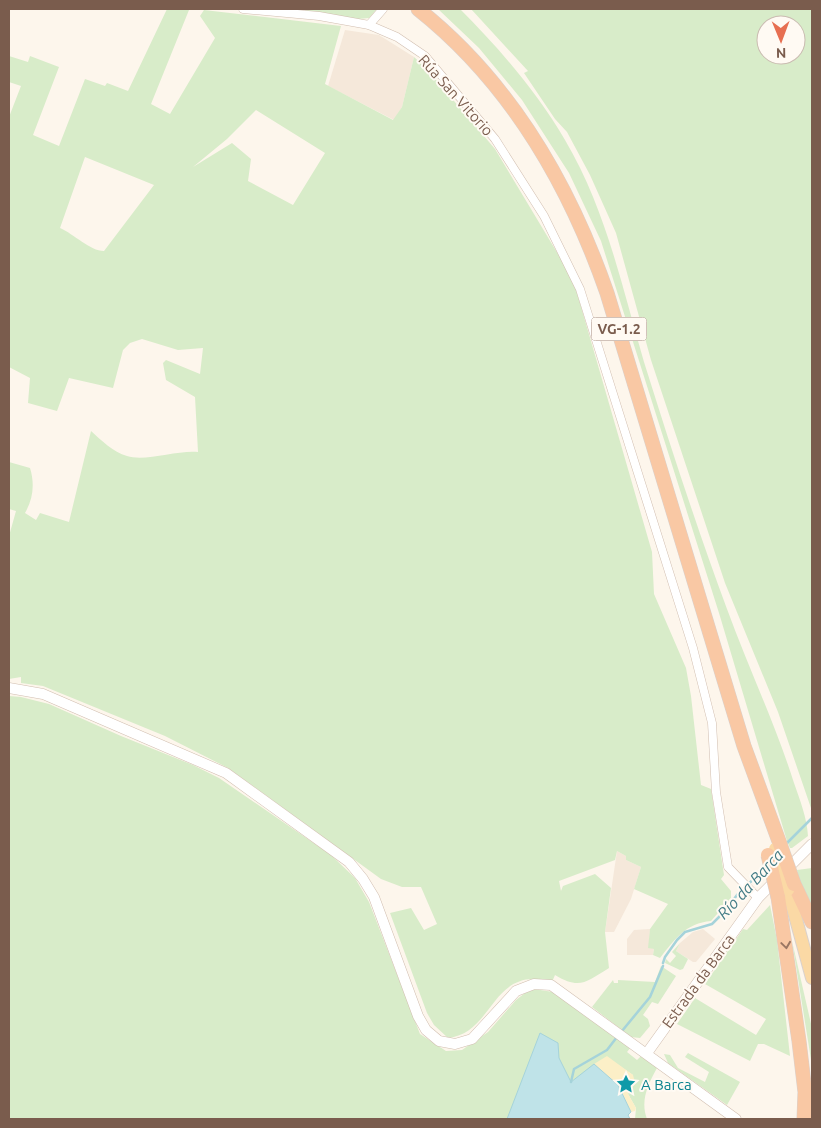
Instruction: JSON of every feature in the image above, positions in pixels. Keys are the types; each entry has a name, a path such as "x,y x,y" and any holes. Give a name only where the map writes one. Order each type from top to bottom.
{"highway":[{"name":"VG-1.2","path":"418,9 468,55 518,115 554,171 582,226 619,331 773,847"},
{"path":"773,847 786,891 805,1092 804,1119"},
{"path":"773,847 786,891 812,922"}],"main road":[{"path":"786,891 812,978"}],"street":[{"name":"Rúa San Vitorio","path":"243,9 319,16 368,25 397,37 425,56 495,138 544,216 580,289 664,549 693,648 712,723 716,792 728,867 758,898"},
{"path":"368,25 381,11"},
{"path":"9,688 43,694 226,774 345,858 357,870 370,890 418,1016 426,1030 439,1041 455,1044 472,1039 512,994 522,987 542,983 551,985 736,1119"},
{"name":"Estrada da Barca","path":"647,1053 758,898 812,844"}],"shaded area":[{"path":"345,30 379,35 414,57 402,107 394,120 328,86"},
{"path":"617,851 626,856 626,860 641,867 631,899 614,932 605,932"},
{"path":"650,929 649,947 654,949 653,955 627,955 627,939 634,930"},
{"path":"703,929 715,939 696,962 676,951 680,943 693,932"}],"green space":[{"path":"167,9 189,10 151,104 170,114 215,38 200,16 204,10 341,26 325,84 393,120 402,107 414,57 425,67 495,149 573,279 652,552 654,594 686,668 701,785 711,789 724,875 721,879 731,891 731,898 711,921 702,922 682,933 660,958 653,955 654,949 648,948 650,929 668,904 634,889 641,867 626,860 626,856 617,851 615,860 559,881 561,891 563,886 595,874 611,888 605,932 609,968 588,980 577,983 564,980 555,975 552,982 532,979 517,982 505,990 476,1025 463,1033 448,1038 434,1025 427,1013 390,913 411,908 424,930 437,924 421,887 402,887 381,879 228,768 165,736 43,686 21,683 21,677 9,679 9,536 16,511 9,509 9,462 30,468 32,491 25,513 36,520 40,513 69,522 91,431 117,452 127,456 143,458 198,452 195,397 166,380 163,363 166,360 200,374 203,348 178,350 142,339 130,343 123,350 113,388 69,378 57,411 28,403 30,378 9,367 9,117 21,86 9,82 9,56 28,62 30,56 59,67 33,135 59,146 85,79 105,86 107,83 128,91","holes":["256,110 325,153 293,205 248,181 251,159 232,143 193,167 227,139","85,157 154,185 104,251 93,248 60,228"]},
{"path":"305,9 377,9 369,18 358,19 305,11"},
{"path":"438,9 460,9 517,71 554,122 592,193 612,249 644,362 694,517 735,631 787,761 803,809 808,836 792,848 790,848 787,841 719,613 601,241 569,173 522,100 479,48"},
{"path":"471,9 812,9 812,811 778,712 725,583 651,360 616,233 590,175 567,132 555,119 524,73 528,71"},
{"path":"9,696 49,704 193,765 219,778 331,855 355,878 369,902 420,1034 446,1051 462,1050 488,1032 516,1000 525,993 534,989 553,992 631,1047 627,1052 637,1060 642,1055 657,1068 648,1086 645,1099 644,1106 647,1119 635,1119 636,1108 628,1094 633,1075 608,1058 595,1064 631,1112 628,1115 630,1119 9,1119"},
{"path":"812,868 812,908 799,881 797,870"},
{"path":"770,905 777,940 790,1056 764,1044 758,1044 750,1061 677,1024 695,998 756,1035 766,1019 705,984 743,929 747,930"},
{"path":"792,941 812,1028 812,1066"},
{"path":"680,943 676,951 688,959 683,969 680,970 665,963 666,959 670,963 676,956 672,952"},
{"path":"661,966 676,976 658,1004 652,1002 643,1015 648,1019 650,1026 640,1038 631,1037 592,1007 613,980 614,983 618,983 618,980 655,982"},
{"path":"688,1053 740,1082 727,1105 668,1063 664,1054 670,1055 678,1068 705,1082 709,1072 685,1057"}],"sand":[{"name":"A Barca","path":"607,1056 633,1075 635,1083 628,1094 636,1108 635,1111 631,1112 618,1085 594,1064"}],"water":[{"path":"540,1033 558,1043 559,1058 571,1082 594,1064 618,1085 631,1112 628,1115 630,1119 507,1119"}],"waterway":[{"name":"Río da Barca","path":"785,845 812,818"},
{"name":"Río da Barca","path":"663,963 677,940 685,932 712,924 737,895 767,866"},
{"name":"Río da Barca","path":"622,1031 650,997 663,966"},
{"name":"Río da Barca","path":"571,1082 574,1069 607,1050 617,1037"}],"place":[{"name":"A Barca","path":"626,1084"}]}
